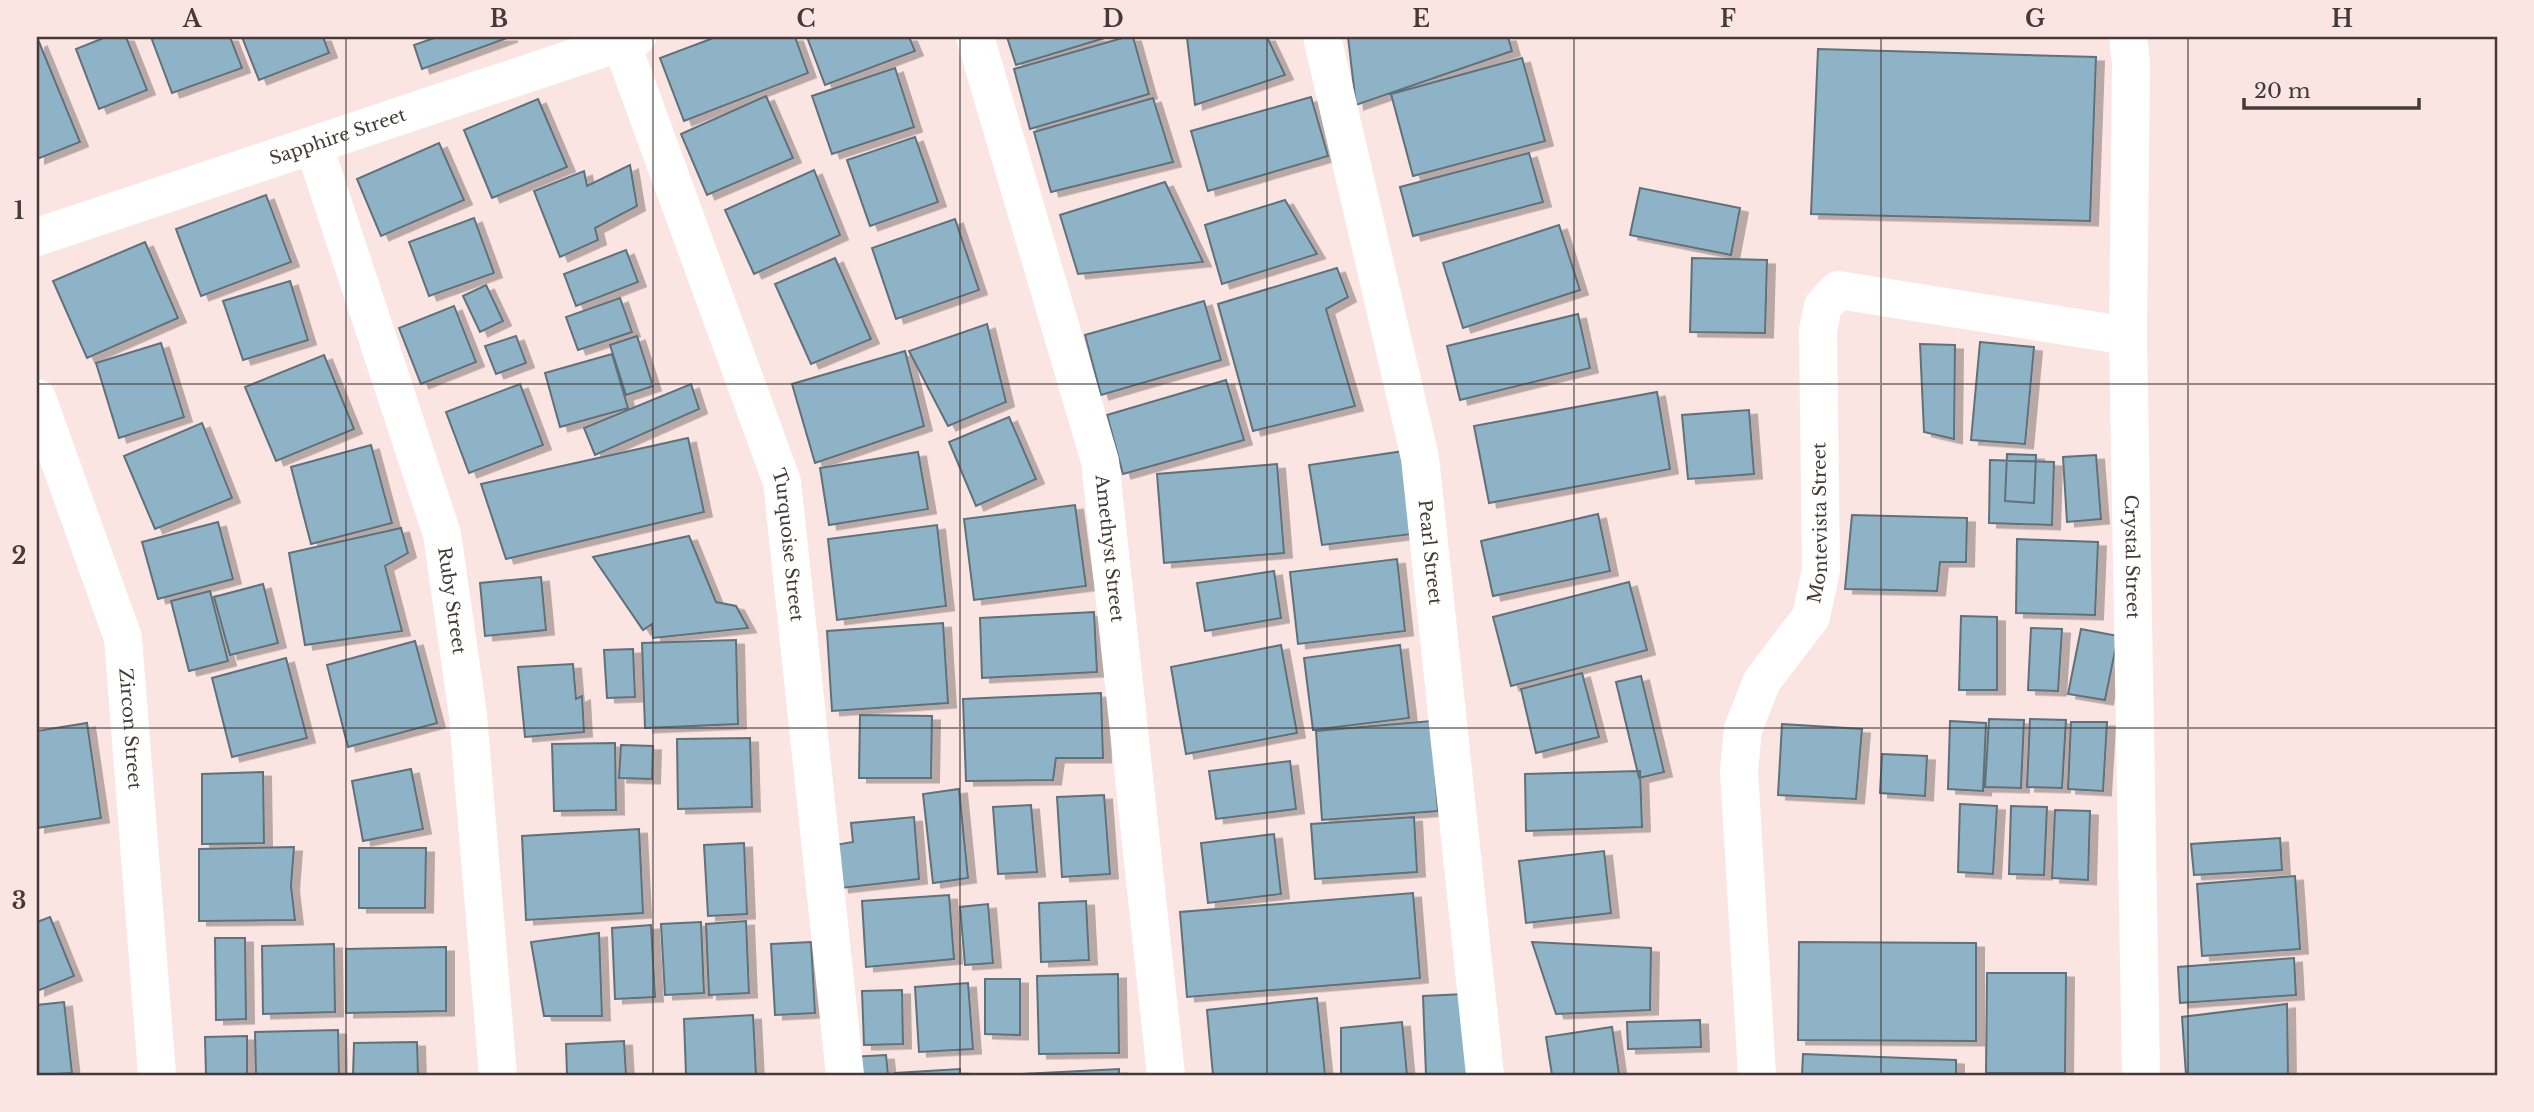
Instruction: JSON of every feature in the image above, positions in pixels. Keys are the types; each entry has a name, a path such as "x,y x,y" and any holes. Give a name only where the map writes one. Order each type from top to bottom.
{"street":[{"name":"Amethyst Street","path":"975,37 1100,461 1166,1075"},
{"name":"Pearl Street","path":"1322,37 1420,458 1485,1075"},
{"name":"Crystal Street","path":"2128,37 2131,63 2128,336 2141,1075"},
{"name":"Sapphire Street","path":"37,237 629,39"},
{"name":"Turquoise Street","path":"629,39 782,482 845,1075"},
{"name":"Ruby Street","path":"314,146 442,534 468,715 498,1075"},
{"name":"Montevista Street","path":"1757,1075 1739,771 1743,729 1762,681 1811,617 1821,570 1818,330 1823,306 1838,290 2128,336"},
{"name":"Zircon Street","path":"37,398 123,638 158,1075"}],"building":[{"path":"106,37 126,37 147,90 99,109 76,49"},
{"path":"151,37 230,37 242,68 172,93"},
{"path":"242,37 323,37 329,53 259,80"},
{"path":"437,37 510,37 422,69 414,45"},
{"path":"716,37 795,37 808,73 684,121 660,58"},
{"path":"807,37 909,37 915,51 825,85"},
{"path":"1007,37 1108,37 1016,65"},
{"path":"1133,37 1149,94 1030,129 1014,69"},
{"path":"1267,37 1285,75 1195,105 1187,38"},
{"path":"1348,37 1508,37 1512,51 1356,105"},
{"path":"39,42 80,142 37,159 37,43"},
{"path":"1818,49 2096,57 2090,221 1811,214"},
{"path":"1522,58 1545,141 1413,176 1391,94"},
{"path":"895,68 914,127 832,154 812,96"},
{"path":"766,96 793,158 707,195 681,134"},
{"path":"1311,97 1328,156 1208,191 1191,131"},
{"path":"1153,98 1173,162 1051,192 1034,132"},
{"path":"538,99 567,167 492,198 464,130"},
{"path":"915,137 938,202 870,226 847,160"},
{"path":"439,143 464,200 381,236 357,179"},
{"path":"1529,153 1543,202 1413,236 1400,187"},
{"path":"630,165 637,206 595,228 598,240 560,257 534,191 584,171 587,186"},
{"path":"814,170 840,235 754,274 725,210"},
{"path":"1165,182 1203,262 1078,274 1060,215"},
{"path":"1640,188 1740,208 1731,255 1630,235"},
{"path":"266,195 291,262 201,296 176,229"},
{"path":"1285,200 1317,254 1222,284 1205,225"},
{"path":"474,218 494,273 429,296 409,242"},
{"path":"955,219 979,290 896,319 872,248"},
{"path":"1559,225 1580,290 1463,328 1443,263"},
{"path":"145,242 178,318 87,358 53,281"},
{"path":"626,250 638,282 576,306 564,274"},
{"path":"835,258 871,339 811,364 775,284"},
{"path":"1692,258 1767,260 1765,333 1690,332"},
{"path":"1337,268 1348,297 1326,309 1355,406 1253,431 1218,304"},
{"path":"290,281 308,340 243,360 223,301"},
{"path":"486,285 503,321 480,332 463,296"},
{"path":"620,298 632,332 578,350 566,317"},
{"path":"1204,301 1221,360 1101,395 1085,335"},
{"path":"454,306 476,362 421,384 399,328"},
{"path":"1578,314 1590,368 1460,400 1447,346"},
{"path":"987,324 1006,402 948,426 909,351"},
{"path":"516,336 526,363 496,374 485,346"},
{"path":"637,336 653,386 626,395 610,345"},
{"path":"1980,342 2034,347 2025,444 1971,440"},
{"path":"161,343 184,417 119,438 96,363"},
{"path":"1920,344 1955,345 1954,439 1924,432"},
{"path":"905,351 924,426 815,463 792,384"},
{"path":"612,354 628,408 560,427 545,373"},
{"path":"324,355 354,429 276,461 245,387"},
{"path":"1226,380 1244,440 1123,474 1107,415"},
{"path":"520,384 543,445 469,473 446,412"},
{"path":"691,384 699,409 595,455 584,428"},
{"path":"1657,392 1670,469 1489,503 1474,426"},
{"path":"1749,410 1754,474 1688,479 1682,415"},
{"path":"1009,417 1036,479 976,506 949,442"},
{"path":"202,423 232,498 155,529 124,456"},
{"path":"688,438 704,512 506,559 481,484"},
{"path":"371,445 392,523 311,544 291,467"},
{"path":"1404,451 1412,534 1322,545 1309,465"},
{"path":"918,452 928,509 829,525 820,468"},
{"path":"2007,454 2036,455 2034,503 2005,501"},
{"path":"2096,455 2101,519 2067,522 2063,457"},
{"path":"1990,460 2054,462 2052,525 1989,523"},
{"path":"1277,464 1284,553 1164,563 1157,474"},
{"path":"1075,505 1086,586 974,600 964,519"},
{"path":"1598,514 1610,571 1493,596 1481,541"},
{"path":"1852,515 1967,518 1966,562 1940,562 1937,591 1845,589"},
{"path":"218,522 233,579 158,599 142,542"},
{"path":"937,525 946,606 837,620 828,539"},
{"path":"401,528 408,553 385,566 402,631 305,645 289,553"},
{"path":"689,536 716,602 736,606 748,628 653,638 652,624 643,630 593,557"},
{"path":"2017,539 2098,542 2095,615 2016,613"},
{"path":"1397,559 1405,631 1298,644 1290,572"},
{"path":"1274,571 1281,618 1205,631 1197,583"},
{"path":"541,577 546,630 485,636 480,583"},
{"path":"1629,582 1647,650 1511,686 1493,617"},
{"path":"263,584 278,643 230,655 214,597"},
{"path":"210,591 228,661 189,671 171,601"},
{"path":"1094,612 1097,672 982,678 980,618"},
{"path":"1961,616 1997,617 1997,690 1959,690"},
{"path":"943,623 948,703 832,711 827,631"},
{"path":"2031,628 2062,629 2058,691 2028,690"},
{"path":"2081,629 2118,636 2105,700 2068,694"},
{"path":"736,640 738,724 645,728 642,643"},
{"path":"415,641 437,723 348,747 327,665"},
{"path":"1281,645 1297,733 1186,754 1171,667"},
{"path":"1400,645 1409,718 1313,730 1304,658"},
{"path":"633,649 635,697 607,698 604,650"},
{"path":"286,658 307,738 232,757 212,678"},
{"path":"573,664 576,699 582,696 584,732 525,737 518,667"},
{"path":"1582,673 1599,737 1536,753 1521,689"},
{"path":"1641,676 1664,772 1639,778 1616,682"},
{"path":"1101,693 1103,758 1056,758 1053,780 966,781 963,699"},
{"path":"860,715 932,716 931,778 859,778"},
{"path":"1989,719 2024,720 2021,788 1985,787"},
{"path":"2030,719 2066,720 2062,788 2027,787"},
{"path":"1431,721 1438,811 1322,820 1316,731"},
{"path":"1950,721 1986,723 1983,791 1948,789"},
{"path":"2071,722 2107,722 2103,791 2068,789"},
{"path":"87,723 101,818 37,828 37,731"},
{"path":"1782,724 1862,729 1856,799 1778,795"},
{"path":"750,738 752,807 678,809 677,739"},
{"path":"615,743 616,810 554,811 552,744"},
{"path":"621,745 653,746 652,779 619,778"},
{"path":"1882,754 1927,756 1925,796 1880,793"},
{"path":"1290,761 1296,809 1216,819 1209,771"},
{"path":"411,769 423,829 363,841 352,781"},
{"path":"1640,771 1642,827 1526,831 1525,774"},
{"path":"263,772 264,843 202,844 202,774"},
{"path":"959,789 968,878 933,883 923,794"},
{"path":"1104,795 1110,874 1062,877 1057,797"},
{"path":"1960,804 1997,806 1993,874 1958,872"},
{"path":"1031,805 1037,872 998,874 993,807"},
{"path":"2011,806 2047,807 2044,875 2009,874"},
{"path":"2055,810 2090,811 2088,880 2052,878"},
{"path":"914,817 919,879 841,888 835,845 853,842 851,823"},
{"path":"1414,817 1417,872 1315,879 1311,824"},
{"path":"639,829 643,913 526,920 522,836"},
{"path":"1274,834 1281,894 1208,903 1201,843"},
{"path":"2280,838 2282,870 2194,875 2191,844"},
{"path":"744,843 747,914 708,916 704,845"},
{"path":"294,847 291,886 295,920 199,921 199,849"},
{"path":"359,848 426,848 425,908 359,908"},
{"path":"1604,851 1611,913 1526,923 1519,861"},
{"path":"2295,876 2300,949 2202,956 2197,884"},
{"path":"1413,893 1420,978 1187,997 1180,912"},
{"path":"949,895 954,959 866,967 862,901"},
{"path":"1086,901 1089,960 1041,962 1039,903"},
{"path":"988,904 993,963 965,965 960,907"},
{"path":"50,917 74,976 37,991 37,922"},
{"path":"746,921 749,993 709,995 706,924"},
{"path":"701,922 704,993 665,995 661,924"},
{"path":"651,925 655,997 615,999 612,928"},
{"path":"599,933 602,1016 544,1016 531,942"},
{"path":"215,938 245,938 246,1019 216,1020"},
{"path":"811,942 815,1013 775,1015 771,944"},
{"path":"1532,942 1651,948 1650,1010 1556,1014"},
{"path":"1799,942 1976,943 1976,1041 1798,1040"},
{"path":"334,944 335,1012 263,1014 262,946"},
{"path":"446,947 446,1011 346,1013 346,949"},
{"path":"2294,958 2296,995 2180,1003 2178,967"},
{"path":"1987,973 2066,973 2065,1073 1986,1073"},
{"path":"1118,974 1119,1053 1039,1054 1037,976"},
{"path":"985,979 1020,979 1020,1035 985,1034"},
{"path":"968,983 973,1049 919,1052 915,987"},
{"path":"902,990 903,1044 864,1045 862,991"},
{"path":"1464,994 1468,1075 1426,1075 1423,996"},
{"path":"1317,998 1325,1075 1213,1075 1207,1010"},
{"path":"64,1002 72,1073 37,1075 37,1005"},
{"path":"2287,1004 2288,1075 2186,1075 2182,1017"},
{"path":"753,1015 756,1075 686,1075 684,1019"},
{"path":"1700,1020 1701,1047 1628,1049 1627,1022"},
{"path":"1402,1022 1407,1075 1341,1075 1341,1028"},
{"path":"1612,1027 1619,1074 1552,1075 1546,1037"},
{"path":"338,1030 339,1075 256,1075 255,1032"},
{"path":"247,1036 247,1075 206,1075 205,1037"},
{"path":"624,1041 626,1075 567,1075 566,1044"},
{"path":"417,1042 418,1075 353,1075 354,1043"},
{"path":"1803,1054 1956,1060 1956,1075 1802,1075"},
{"path":"886,1055 888,1075 851,1075 850,1057"},
{"path":"960,1069 960,1075 895,1075 895,1073"},
{"path":"1119,1069 1119,1075 1003,1075"}]}
